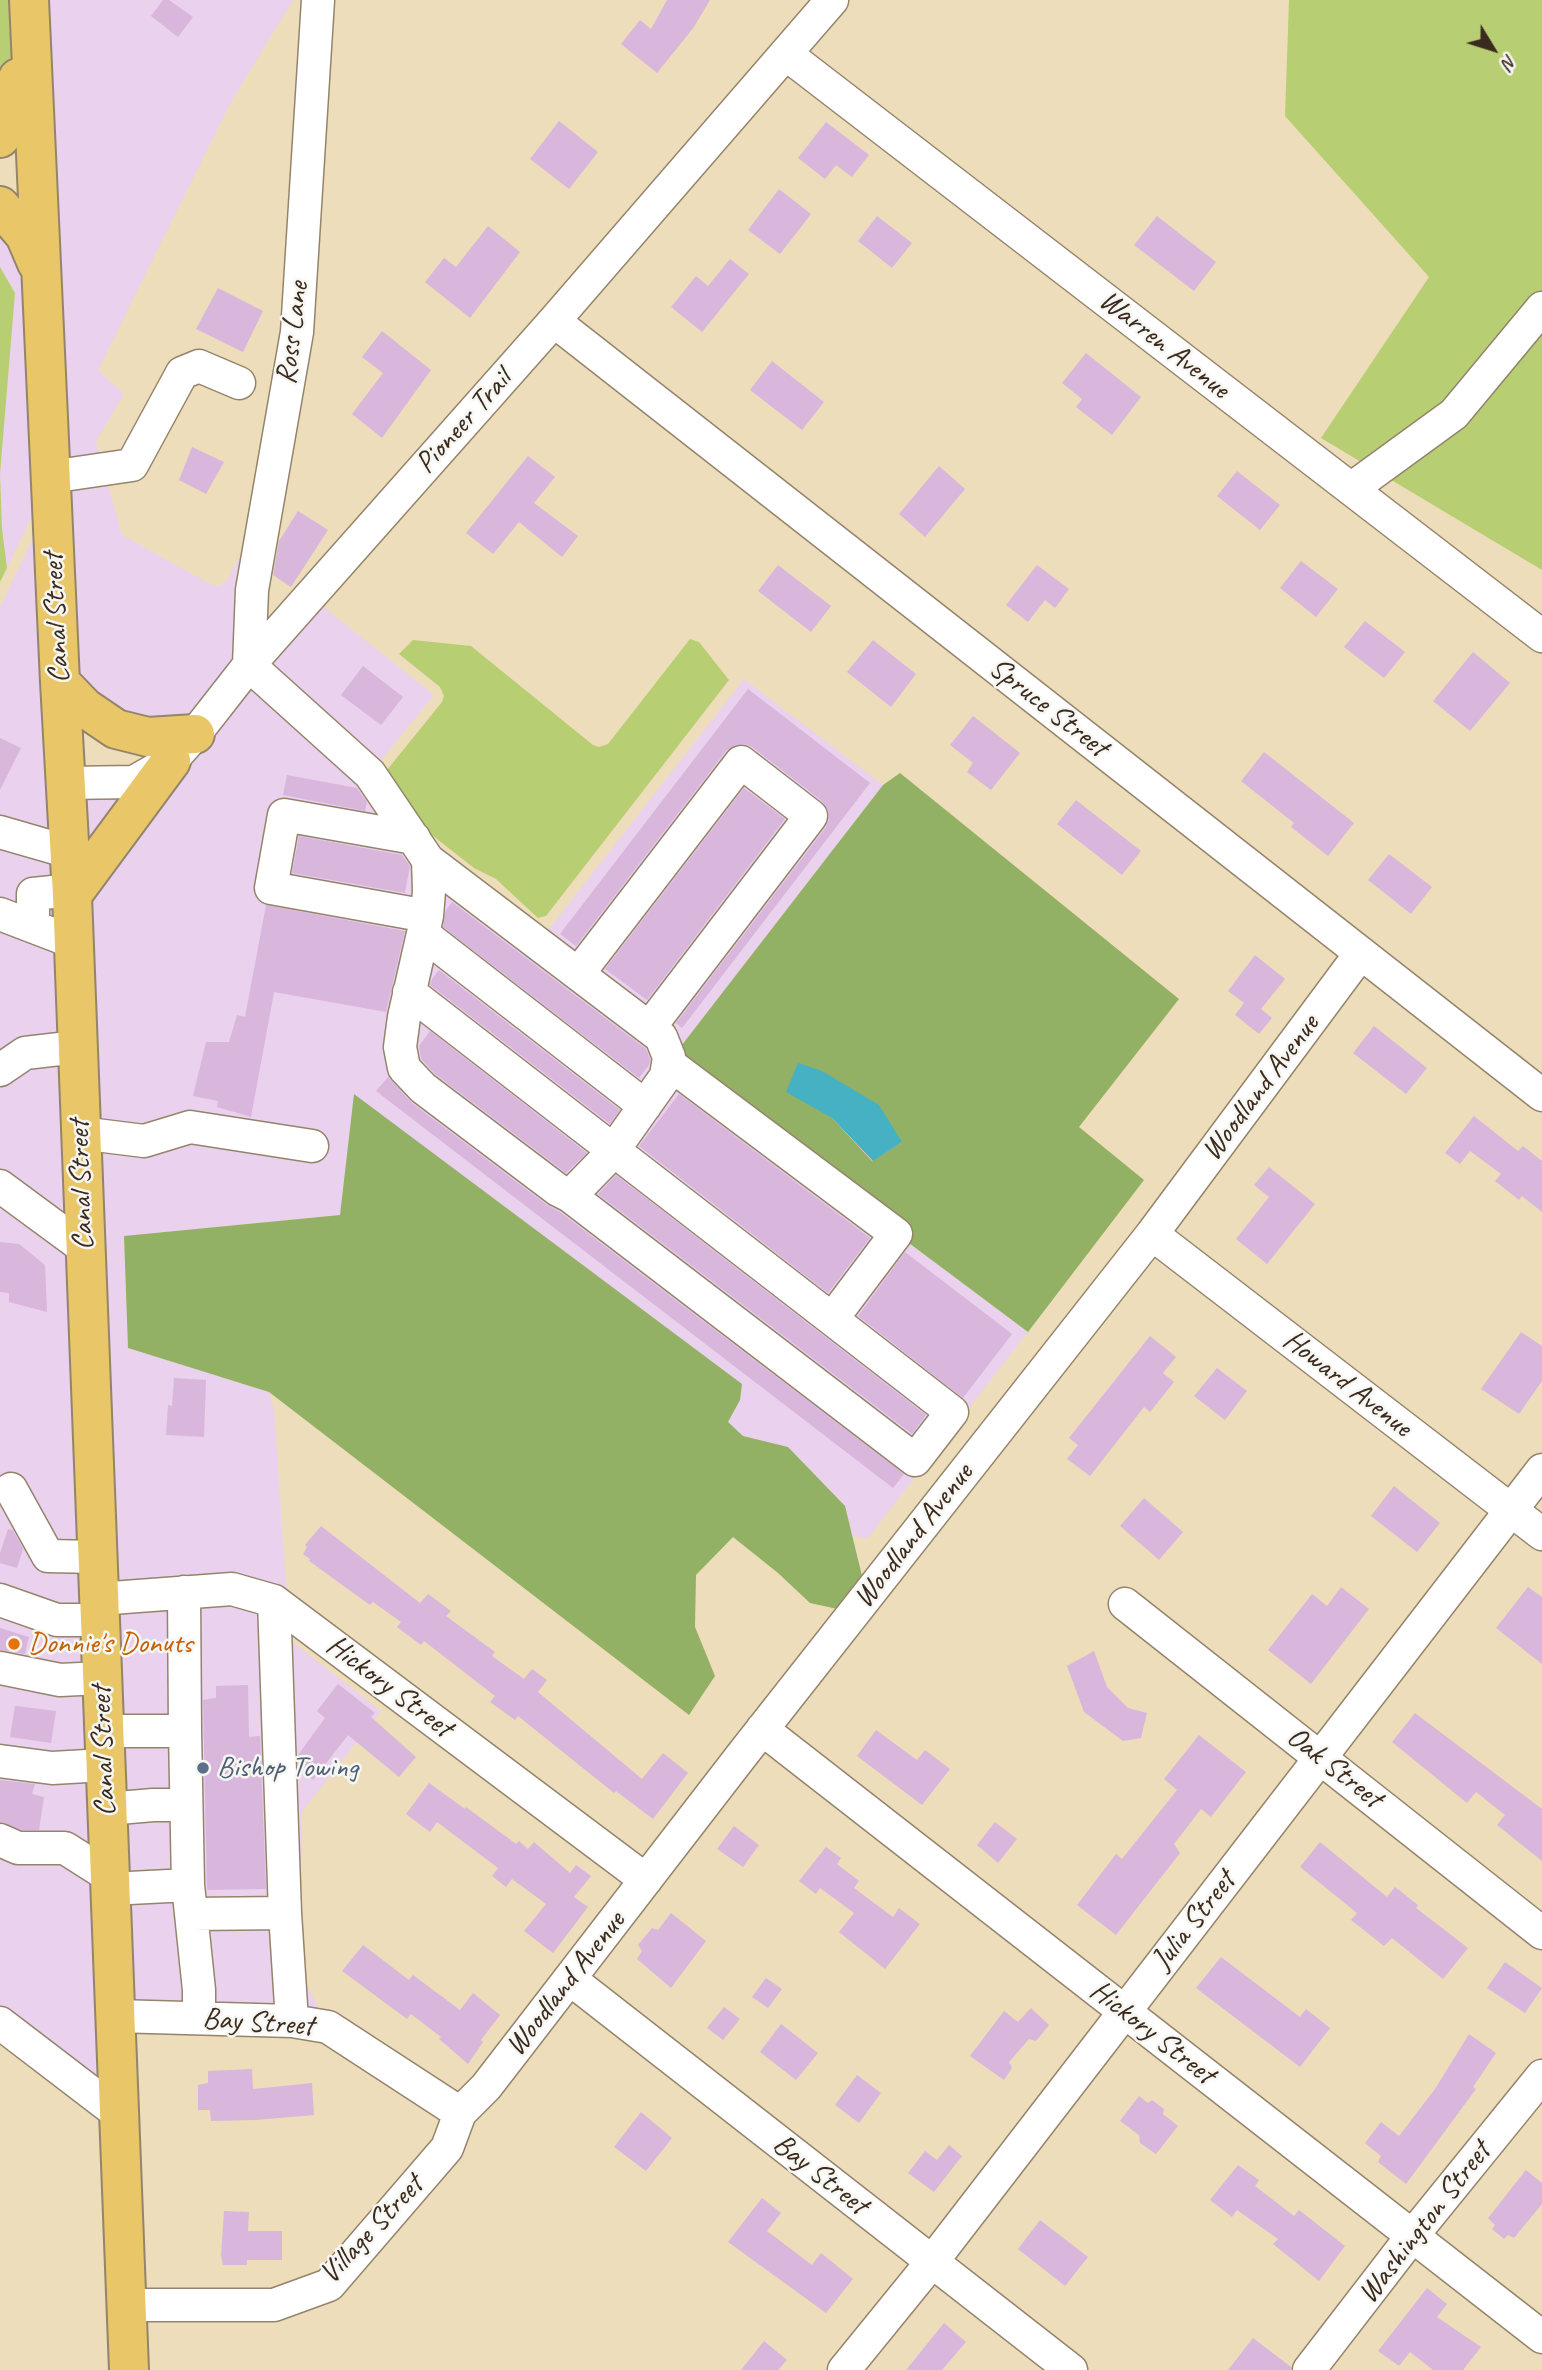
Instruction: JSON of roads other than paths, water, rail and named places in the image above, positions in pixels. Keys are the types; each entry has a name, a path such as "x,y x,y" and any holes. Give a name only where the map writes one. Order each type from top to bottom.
{"main road":[{"path":"0,138 14,117 22,39 29,9"},
{"name":"Canal Street","path":"29,9 72,893 129,2370"},
{"path":"0,180 37,186"},
{"path":"0,206 25,235 41,272"},
{"path":"60,682 85,708 116,729 183,748 72,893"}],"street":[{"name":"Ross Lane","path":"249,664 252,590 296,332 318,0"},
{"name":"Pioneer Trail","path":"65,782 134,782 183,748 249,664 554,321 832,0"},
{"name":"Warren Avenue","path":"786,54 1542,636"},
{"path":"1351,489 1454,414 1542,307"},
{"name":"Spruce Street","path":"554,321 1542,1095"},
{"path":"50,477 132,465 182,373 199,366 239,383"},
{"path":"249,664 370,774 421,849 661,1037 669,1057 666,1076 613,1150 570,1196"},
{"path":"578,974 741,762 811,816 649,1028"},
{"path":"421,849 284,815 271,888 425,925 645,1106"},
{"path":"0,832 69,852"},
{"path":"410,992 952,1412 915,1460 570,1196 558,1190 423,1088 404,1068 400,1047 410,992 425,925 429,891 421,849"},
{"path":"33,926 33,894 72,893"},
{"path":"0,914 74,942"},
{"name":"Woodland Avenue","path":"460,2113 486,2087 762,1729 1152,1234 1361,953"},
{"path":"0,1070 25,1053 77,1047"},
{"path":"668,1063 896,1234 832,1319"},
{"path":"80,1133 144,1140 190,1127 312,1146"},
{"path":"0,1186 84,1248"},
{"name":"Howard Avenue","path":"1152,1234 1542,1534"},
{"name":"Julia Street","path":"844,2370 931,2263 1542,1469"},
{"path":"11,1489 48,1556 97,1557"},
{"name":"Hickory Street","path":"0,1600 57,1620 184,1592 232,1589 274,1601 646,1880"},
{"path":"184,1592 186,1805 199,2018"},
{"path":"274,1601 285,1913 292,2021"},
{"name":"Oak Street","path":"1125,1604 1542,1933"},
{"path":"0,1668 60,1680 101,1678"},
{"name":"Hickory Street","path":"762,1729 1542,2337"},
{"path":"0,1762 51,1768 104,1748 185,1731"},
{"path":"107,1810 186,1805"},
{"path":"0,1840 18,1847 65,1848 110,1883 190,1899 285,1913"},
{"name":"Bay Street","path":"570,1979 1071,2370"},
{"name":"Bay Street","path":"115,2017 292,2021 328,2027 460,2113"},
{"path":"0,2023 119,2114"},
{"name":"Washington Street","path":"1309,2370 1413,2235 1542,2076"},
{"name":"Village Street","path":"127,2305 274,2305 330,2285 447,2148 460,2113"}],"water":[{"path":"798,1063 822,1071 879,1105 902,1142 873,1161 832,1118 786,1092"}],"place":[{"name":"Donnie's Donuts","path":"14,1644"},
{"name":"Bishop Towing","path":"203,1768"}]}
